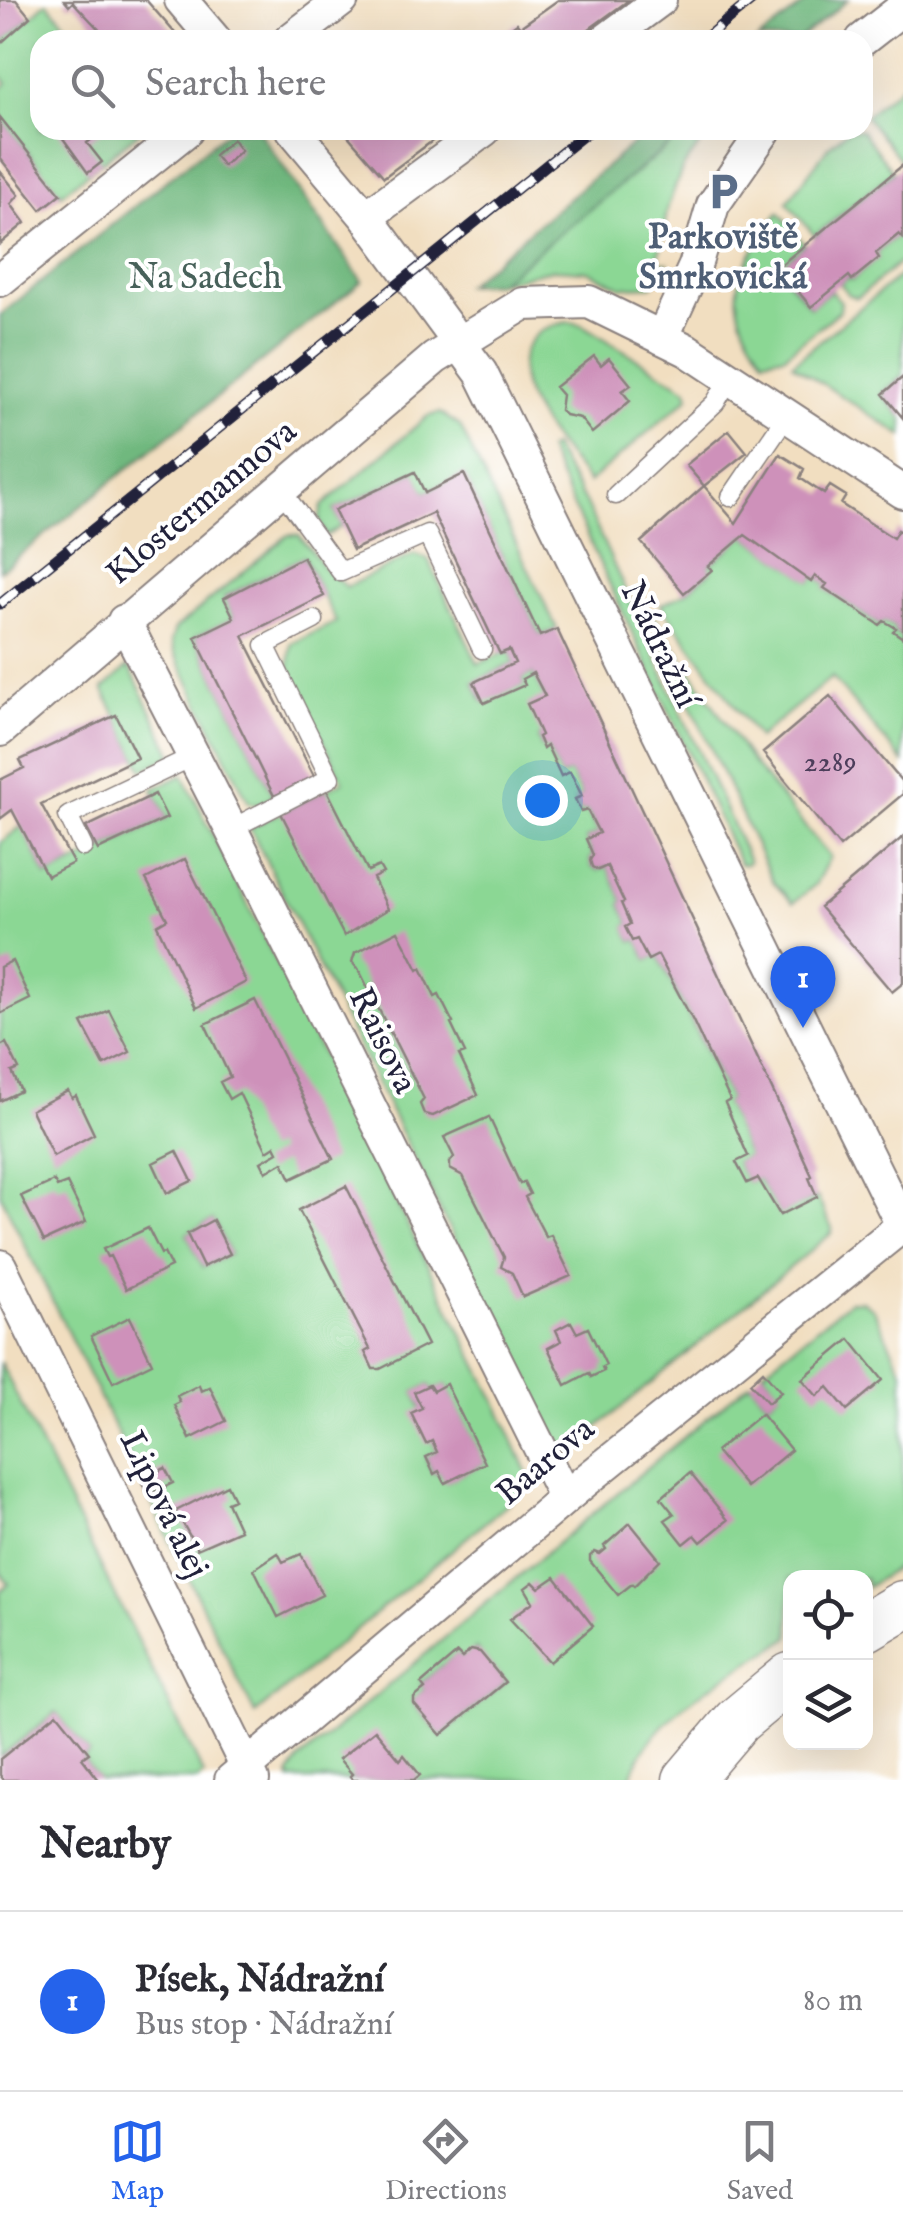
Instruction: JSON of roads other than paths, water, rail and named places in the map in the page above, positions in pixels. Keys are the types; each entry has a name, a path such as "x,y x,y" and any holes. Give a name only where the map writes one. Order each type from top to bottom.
{"street":[{"path":"181,0 206,30"},
{"path":"303,30 342,0"},
{"path":"620,30 660,0"},
{"path":"873,31 903,8"},
{"path":"0,280 175,140"},
{"name":"Nádražní","path":"301,140 366,217 481,372 903,1226"},
{"path":"366,217 470,140"},
{"path":"662,338 695,266 713,205 758,140"},
{"name":"Klostermannova","path":"0,730 436,358 524,304 588,302 662,338 903,492"},
{"name":"Raisova","path":"124,622 565,1498"},
{"name":"Baarova","path":"244,1776 565,1498 903,1226"},
{"name":"Lipová alej","path":"0,1266 244,1776"},
{"path":"873,1623 903,1605"},
{"path":"687,1780 737,1721 783,1683"}],"lane":[{"path":"616,495 714,403 730,378"},
{"path":"731,497 787,416"},
{"path":"281,490 342,572 427,534 482,649"},
{"path":"231,829 330,778 265,646 314,620"},
{"path":"83,847 68,816 194,756"}],"railway":[{"path":"715,30 752,0"},
{"path":"0,604 578,140"}],"place":[{"name":"Parkoviště Smrkovická","path":"723,191"},
{"name":"Písek, Nádražní","path":"803,1028"}],"park label":[{"name":"Na Sadech","path":"205,278"}]}
